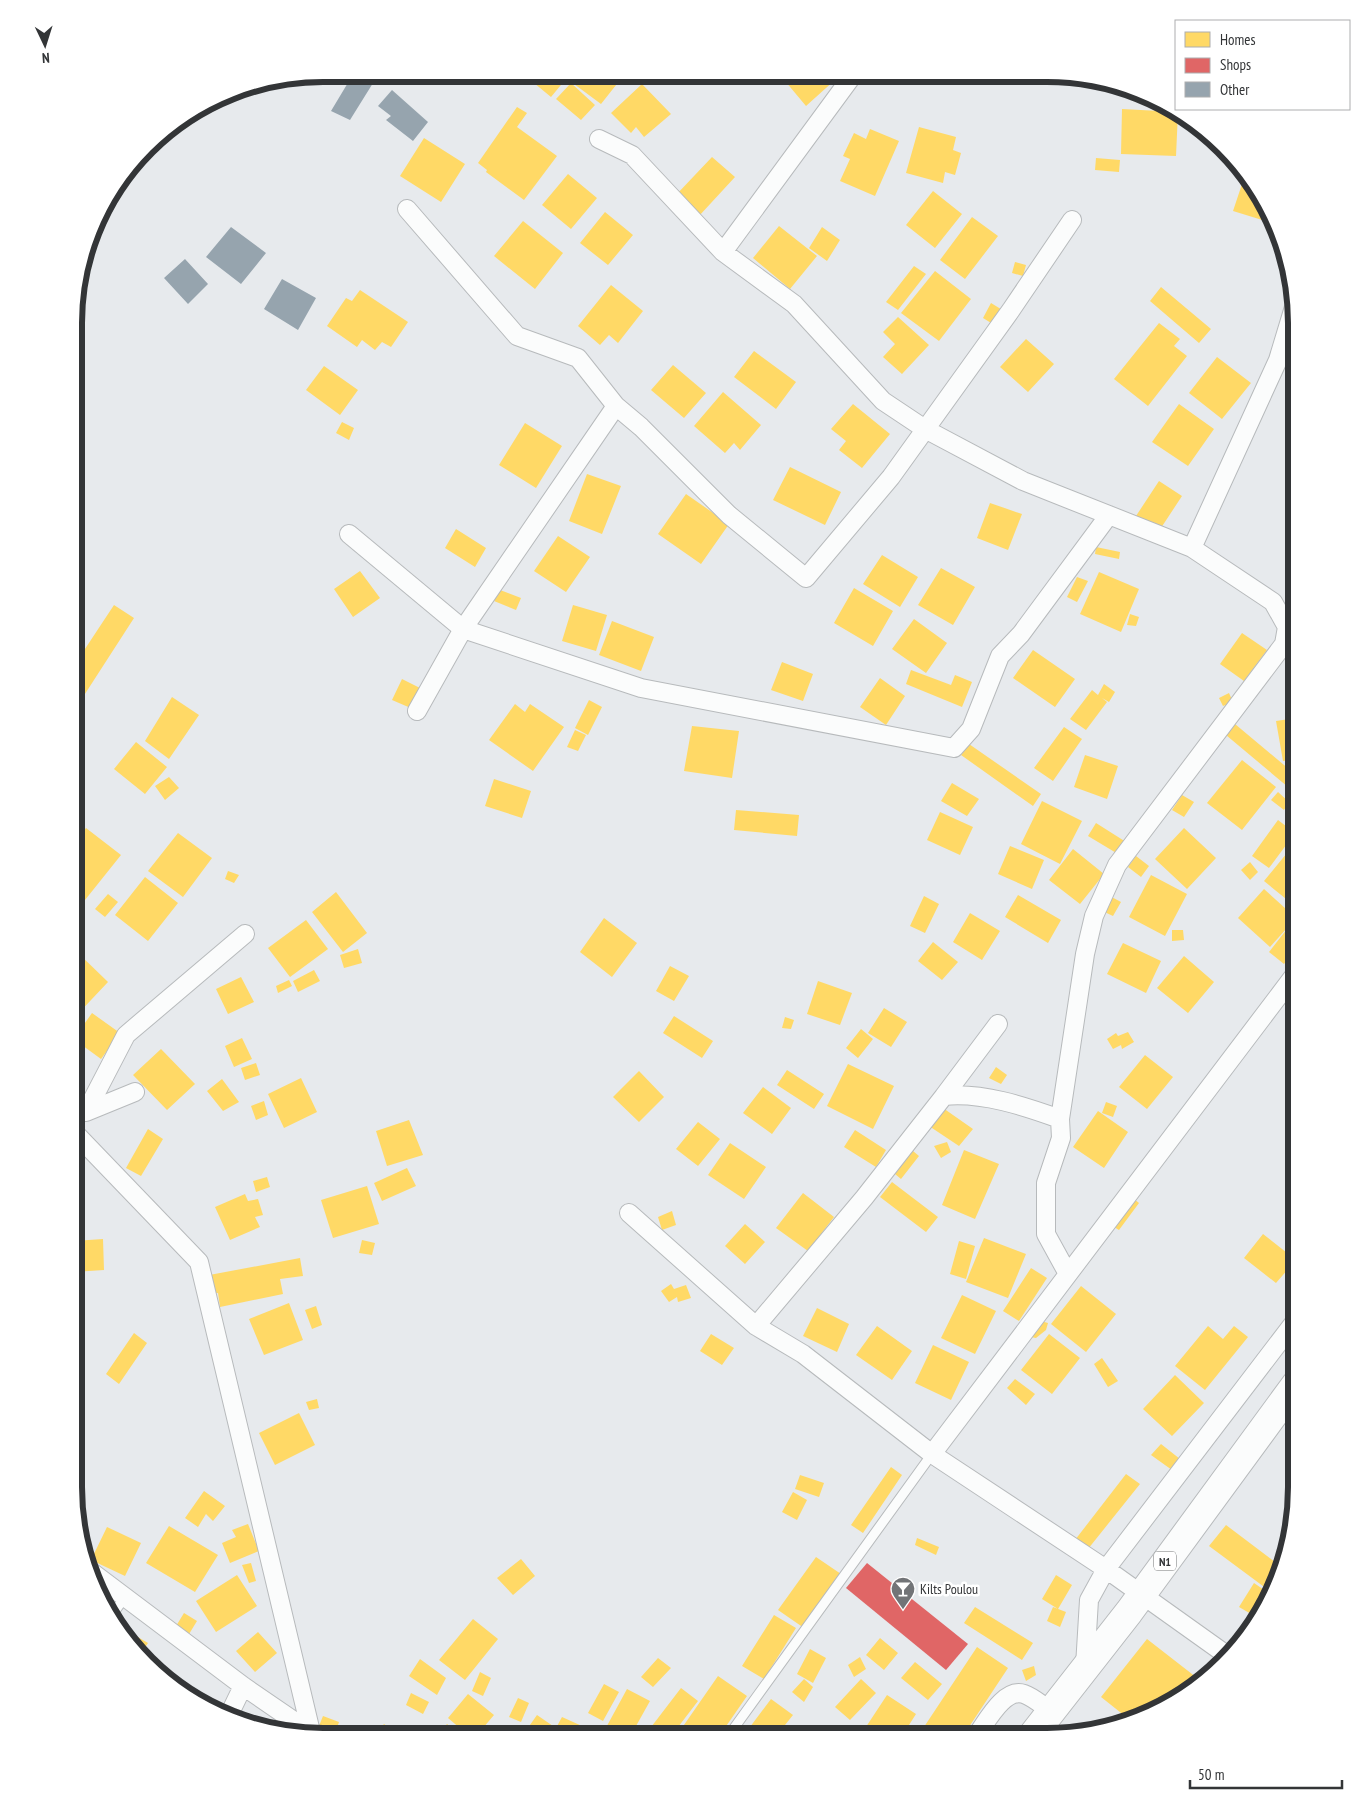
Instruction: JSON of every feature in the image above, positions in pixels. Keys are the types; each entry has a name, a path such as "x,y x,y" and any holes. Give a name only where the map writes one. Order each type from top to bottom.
{"highway":[{"name":"N1","path":"1038,1728 1129,1612 1288,1395"}],"street":[{"path":"723,252 848,82"},
{"path":"599,139 632,155 723,252 794,304 883,401 925,430 1022,481 1192,548 1272,602 1287,627 1288,632"},
{"path":"407,209 517,336 578,358 616,406 641,427 729,516 806,578 891,477 1011,310 1072,220"},
{"path":"1192,548 1278,360 1288,327"},
{"path":"417,711 464,629 616,406"},
{"path":"348,534 464,629 641,688 954,748 971,729 1000,656 1021,634 1109,515"},
{"path":"1068,1274 1046,1234 1046,1184 1061,1138 1060,1119 1085,954 1094,916 1117,865 1288,646"},
{"path":"82,1108 126,1035 245,934"},
{"path":"932,1454 1288,984"},
{"path":"756,1326 864,1198 998,1024"},
{"path":"82,1110 135,1092"},
{"path":"944,1096 958,1095 1024,1106 1060,1119"},
{"path":"82,1140 199,1262 311,1727"},
{"path":"629,1213 756,1326 803,1354 932,1454 1106,1569 1222,1652"},
{"path":"1085,1666 1089,1600 1106,1569 1288,1330"},
{"path":"101,1578 243,1686 302,1726"},
{"path":"232,1709 243,1686"},
{"path":"982,1728 1005,1696 1015,1693 1024,1693 1051,1711"}],"lane":[{"path":"734,1728 932,1454"},
{"path":"116,1609 125,1597"}],"building: Homes":[{"path":"535,82 563,82 551,97"},
{"path":"571,82 618,82 601,104"},
{"path":"786,82 833,82 806,106"},
{"path":"571,83 595,105 581,120 556,99"},
{"path":"642,84 671,114 644,137 636,127 631,133 611,113"},
{"path":"517,107 527,113 517,127 557,156 524,200 486,172 487,170 478,163"},
{"path":"1122,109 1160,111 1178,122 1176,156 1121,154"},
{"path":"919,127 956,137 953,150 961,153 955,175 945,172 943,183 906,173"},
{"path":"870,129 899,141 875,196 840,181 850,159 843,156 854,133 866,139"},
{"path":"424,138 465,164 441,202 400,176"},
{"path":"712,157 735,177 699,216 676,195"},
{"path":"1096,158 1120,160 1119,172 1095,170"},
{"path":"568,174 597,198 571,229 542,205"},
{"path":"1242,183 1265,221 1233,211"},
{"path":"933,191 962,214 935,248 906,225"},
{"path":"605,212 633,235 608,265 580,243"},
{"path":"972,217 998,236 965,279 940,260"},
{"path":"523,221 563,253 535,289 494,256"},
{"path":"779,226 817,256 790,289 753,258"},
{"path":"822,227 840,240 827,261 809,248"},
{"path":"1015,262 1026,265 1023,276 1012,273"},
{"path":"914,266 926,274 898,310 886,302"},
{"path":"935,271 971,299 939,341 901,313"},
{"path":"611,285 643,311 618,343 609,335 600,345 578,326"},
{"path":"1161,287 1211,329 1199,343 1150,301"},
{"path":"360,290 408,322 391,347 382,342 375,350 362,340 357,347 327,326 346,298 352,301"},
{"path":"991,303 1004,311 996,326 983,318"},
{"path":"898,317 929,345 902,374 883,357 895,344 883,332"},
{"path":"1159,323 1180,339 1174,346 1187,356 1148,406 1114,379"},
{"path":"1026,339 1054,364 1028,392 1000,367"},
{"path":"754,351 796,382 776,409 734,377"},
{"path":"1217,357 1251,383 1222,419 1189,393"},
{"path":"673,365 706,393 684,418 651,390"},
{"path":"324,366 358,390 340,415 306,390"},
{"path":"723,392 761,425 740,450 734,443 725,453 694,426"},
{"path":"853,404 890,434 862,468 839,450 846,441 831,429"},
{"path":"1179,404 1214,429 1188,466 1152,442"},
{"path":"342,422 354,428 349,440 336,433"},
{"path":"525,423 562,446 536,488 499,465"},
{"path":"790,467 841,492 825,525 773,500"},
{"path":"587,474 621,486 602,534 569,521"},
{"path":"1159,481 1182,496 1159,531 1136,516"},
{"path":"686,494 729,524 701,564 658,534"},
{"path":"990,503 1022,514 1008,550 977,538"},
{"path":"456,529 486,548 475,567 445,548"},
{"path":"558,536 590,557 566,592 534,571"},
{"path":"1096,547 1120,552 1119,559 1095,554"},
{"path":"882,555 918,577 900,607 863,584"},
{"path":"941,568 975,587 953,625 918,605"},
{"path":"360,571 380,598 353,617 334,589"},
{"path":"1099,572 1139,589 1121,632 1080,614"},
{"path":"1077,577 1088,581 1077,602 1067,597"},
{"path":"854,588 893,611 873,646 834,623"},
{"path":"500,590 521,598 516,610 494,601"},
{"path":"114,605 134,618 83,697 82,653"},
{"path":"573,605 607,615 596,651 562,641"},
{"path":"1130,614 1139,617 1136,626 1127,625"},
{"path":"914,619 947,643 926,673 892,649"},
{"path":"612,621 654,637 641,671 599,655"},
{"path":"1242,633 1267,650 1244,681 1220,664"},
{"path":"1033,650 1075,679 1055,707 1013,678"},
{"path":"782,662 813,674 803,701 771,690"},
{"path":"911,670 951,685 955,675 972,682 962,707 906,684"},
{"path":"880,678 905,696 886,725 860,707"},
{"path":"402,679 422,689 413,709 392,700"},
{"path":"1104,684 1115,692 1109,702 1102,698 1107,702 1086,730 1070,719 1092,690 1098,695"},
{"path":"1229,693 1233,702 1223,706 1219,698"},
{"path":"172,697 199,715 169,759 145,741"},
{"path":"589,700 602,707 588,735 575,728"},
{"path":"515,704 525,712 530,704 564,727 533,771 489,740"},
{"path":"1288,719 1288,760 1283,761 1276,721"},
{"path":"1235,724 1288,768 1288,787 1226,735"},
{"path":"692,726 739,731 732,778 684,771"},
{"path":"1064,727 1082,739 1053,781 1034,768"},
{"path":"575,730 586,735 578,751 567,747"},
{"path":"136,742 167,767 145,794 114,769"},
{"path":"969,744 1041,794 1033,806 961,755"},
{"path":"1085,755 1118,766 1107,799 1074,787"},
{"path":"1242,760 1276,787 1242,830 1207,803"},
{"path":"169,777 179,788 165,800 155,786"},
{"path":"494,779 531,791 522,818 485,806"},
{"path":"952,783 979,799 967,816 941,801"},
{"path":"1278,792 1288,801 1288,804 1284,810 1271,800"},
{"path":"1182,795 1194,802 1184,817 1172,810"},
{"path":"1042,801 1082,821 1060,864 1021,844"},
{"path":"736,810 799,815 797,836 734,830"},
{"path":"940,812 973,827 960,855 927,840"},
{"path":"1278,820 1288,828 1288,842 1269,868 1252,856"},
{"path":"1096,823 1126,842 1118,854 1088,836"},
{"path":"86,828 121,855 85,900 82,898 82,833"},
{"path":"1184,828 1216,858 1187,889 1155,859"},
{"path":"178,833 212,858 183,897 148,871"},
{"path":"1010,846 1044,860 1032,889 998,874"},
{"path":"1073,849 1104,874 1080,904 1049,880"},
{"path":"1288,852 1288,900 1264,881"},
{"path":"1136,856 1149,866 1141,877 1128,867"},
{"path":"1250,862 1258,872 1250,880 1241,870"},
{"path":"228,871 239,875 234,883 225,879"},
{"path":"1151,875 1187,894 1165,936 1129,917"},
{"path":"145,877 178,903 148,941 115,915"},
{"path":"1264,889 1288,911 1288,927 1270,947 1238,918"},
{"path":"336,892 367,933 343,952 312,912"},
{"path":"108,894 118,902 105,917 95,909"},
{"path":"1106,894 1121,902 1113,916 1098,909"},
{"path":"1018,895 1061,920 1048,943 1005,917"},
{"path":"924,896 939,904 925,933 910,926"},
{"path":"970,913 1000,931 982,960 953,942"},
{"path":"604,918 637,943 612,977 580,952"},
{"path":"306,920 328,949 290,977 268,948"},
{"path":"1288,928 1288,959 1284,964 1269,952"},
{"path":"1172,930 1183,930 1184,940 1172,941"},
{"path":"933,942 958,962 942,980 918,961"},
{"path":"1123,943 1161,961 1146,993 1107,974"},
{"path":"358,949 362,963 344,968 340,955"},
{"path":"1184,956 1214,982 1188,1013 1157,988"},
{"path":"82,957 108,982 82,1010"},
{"path":"670,966 689,976 674,1001 656,991"},
{"path":"314,970 320,981 298,992 293,981"},
{"path":"241,977 254,1002 228,1014 216,989"},
{"path":"289,980 292,986 278,993 276,986"},
{"path":"818,981 852,993 840,1025 807,1014"},
{"path":"884,1008 907,1022 891,1047 868,1033"},
{"path":"92,1013 120,1033 101,1059 82,1045 82,1027"},
{"path":"674,1016 713,1041 702,1058 663,1033"},
{"path":"785,1017 794,1020 791,1029 782,1028"},
{"path":"861,1029 873,1039 858,1058 846,1048"},
{"path":"1128,1032 1134,1042 1122,1049 1121,1045 1113,1049 1107,1039 1116,1033 1118,1036"},
{"path":"242,1038 252,1059 234,1067 225,1046"},
{"path":"161,1049 195,1084 167,1110 133,1075"},
{"path":"1145,1055 1173,1077 1147,1109 1119,1087"},
{"path":"256,1063 260,1075 245,1080 241,1068"},
{"path":"848,1064 894,1086 873,1129 827,1106"},
{"path":"996,1067 1007,1075 1001,1084 989,1078"},
{"path":"787,1070 824,1094 814,1109 777,1085"},
{"path":"639,1071 664,1097 639,1122 613,1097"},
{"path":"301,1078 317,1112 284,1128 268,1094"},
{"path":"222,1079 239,1102 223,1111 207,1091"},
{"path":"763,1087 791,1108 772,1134 743,1113"},
{"path":"264,1101 268,1115 256,1120 251,1106"},
{"path":"1106,1102 1117,1106 1113,1117 1102,1113"},
{"path":"943,1108 973,1129 959,1146 929,1126"},
{"path":"1098,1111 1128,1132 1104,1168 1073,1147"},
{"path":"409,1120 423,1155 387,1166 376,1131"},
{"path":"698,1122 720,1139 698,1166 676,1149"},
{"path":"148,1129 163,1139 141,1176 126,1168"},
{"path":"855,1130 886,1150 876,1167 844,1147"},
{"path":"947,1142 951,1152 941,1158 934,1146"},
{"path":"730,1143 766,1167 744,1199 708,1175"},
{"path":"907,1146 919,1156 901,1179 889,1169"},
{"path":"964,1150 999,1164 975,1219 942,1205"},
{"path":"407,1168 416,1186 382,1201 374,1183"},
{"path":"267,1177 270,1187 256,1192 253,1181"},
{"path":"892,1182 938,1217 926,1232 880,1197"},
{"path":"367,1186 379,1224 333,1238 321,1200"},
{"path":"803,1193 834,1217 808,1251 776,1228"},
{"path":"245,1194 248,1201 258,1199 263,1215 255,1217 260,1227 230,1240 215,1207"},
{"path":"1129,1195 1139,1203 1119,1230 1109,1224"},
{"path":"672,1211 676,1225 662,1230 658,1217"},
{"path":"745,1224 765,1242 745,1264 725,1246"},
{"path":"1263,1234 1288,1254 1288,1269 1276,1283 1244,1258"},
{"path":"984,1238 1026,1254 1008,1298 966,1282"},
{"path":"103,1239 104,1270 82,1271 82,1240"},
{"path":"362,1240 375,1243 372,1255 359,1253"},
{"path":"959,1241 975,1246 966,1279 950,1274"},
{"path":"300,1258 303,1276 280,1279 283,1294 220,1307 218,1293 207,1294 204,1276"},
{"path":"1031,1268 1047,1278 1019,1321 1003,1311"},
{"path":"671,1284 674,1289 686,1285 691,1298 678,1302 677,1297 669,1302 661,1291"},
{"path":"1081,1286 1116,1314 1086,1352 1051,1324"},
{"path":"962,1295 996,1311 975,1354 941,1338"},
{"path":"289,1303 303,1340 264,1355 249,1319"},
{"path":"316,1306 322,1325 312,1329 305,1310"},
{"path":"817,1308 849,1324 837,1352 803,1336"},
{"path":"1037,1320 1048,1323 1046,1330 1036,1338 1031,1337"},
{"path":"877,1326 912,1351 892,1380 856,1355"},
{"path":"1208,1326 1223,1339 1234,1326 1248,1337 1205,1390 1175,1366"},
{"path":"134,1333 147,1343 119,1384 106,1374"},
{"path":"711,1334 734,1348 722,1365 700,1351"},
{"path":"1049,1334 1080,1358 1052,1394 1021,1370"},
{"path":"933,1345 969,1362 951,1400 915,1383"},
{"path":"1102,1358 1118,1381 1108,1387 1094,1364"},
{"path":"1175,1375 1204,1403 1172,1436 1143,1409"},
{"path":"1015,1379 1035,1394 1026,1405 1007,1388"},
{"path":"317,1399 319,1408 309,1410 306,1402"},
{"path":"299,1413 315,1445 275,1465 259,1433"},
{"path":"1161,1444 1180,1459 1172,1470 1151,1455"},
{"path":"891,1467 902,1475 863,1533 851,1525"},
{"path":"1126,1474 1140,1484 1088,1549 1075,1540"},
{"path":"800,1475 824,1483 819,1497 795,1489"},
{"path":"204,1491 225,1506 213,1521 206,1514 198,1527 185,1518"},
{"path":"793,1492 807,1500 797,1520 782,1512"},
{"path":"248,1524 259,1551 230,1563 222,1543 236,1537 232,1530"},
{"path":"1226,1525 1275,1562 1265,1588 1209,1546"},
{"path":"169,1526 218,1555 195,1592 146,1563"},
{"path":"107,1527 141,1543 125,1576 94,1562 93,1556"},
{"path":"917,1538 939,1547 936,1555 915,1545"},
{"path":"816,1557 841,1574 804,1628 778,1610"},
{"path":"521,1559 535,1576 513,1595 497,1578"},
{"path":"251,1563 256,1581 249,1583 242,1565"},
{"path":"237,1575 257,1606 216,1632 196,1601"},
{"path":"1056,1575 1072,1585 1058,1609 1042,1599"},
{"path":"1254,1583 1264,1590 1251,1614 1239,1607"},
{"path":"975,1607 1033,1643 1022,1660 964,1623"},
{"path":"1053,1607 1066,1612 1060,1627 1047,1621"},
{"path":"184,1613 197,1621 186,1639 173,1631"},
{"path":"774,1615 796,1628 764,1679 742,1666"},
{"path":"473,1619 498,1639 465,1680 439,1660"},
{"path":"258,1632 277,1653 255,1672 236,1651"},
{"path":"133,1634 148,1643 145,1648"},
{"path":"880,1638 898,1653 884,1670 866,1655"},
{"path":"1147,1639 1195,1676 1153,1703 1124,1715 1101,1697"},
{"path":"977,1647 1008,1668 968,1728 923,1728"},
{"path":"810,1649 826,1658 813,1683 797,1674"},
{"path":"860,1657 866,1669 854,1677 848,1665"},
{"path":"658,1658 671,1668 653,1687 641,1677"},
{"path":"420,1659 446,1678 437,1695 409,1676"},
{"path":"915,1662 942,1684 928,1700 901,1678"},
{"path":"1034,1666 1036,1675 1026,1681 1022,1670"},
{"path":"480,1672 491,1678 483,1696 472,1691"},
{"path":"718,1676 747,1696 725,1728 682,1728"},
{"path":"804,1679 813,1687 804,1702 792,1692"},
{"path":"861,1679 876,1693 850,1720 835,1707"},
{"path":"604,1684 619,1692 603,1721 588,1713"},
{"path":"681,1688 698,1701 677,1728 650,1728"},
{"path":"627,1689 650,1701 635,1728 606,1728"},
{"path":"411,1693 429,1702 423,1714 406,1705"},
{"path":"468,1694 494,1715 483,1728 460,1728 448,1718"},
{"path":"887,1695 916,1714 907,1728 865,1728"},
{"path":"518,1698 529,1703 521,1722 509,1717"},
{"path":"771,1699 793,1715 783,1728 749,1728"},
{"path":"537,1715 553,1726 552,1728 528,1728"},
{"path":"323,1716 339,1722 337,1728 318,1728"},
{"path":"562,1717 582,1726 581,1728 556,1728"},
{"path":"384,1724 390,1728 381,1728"},
{"path":"447,1724 452,1728 444,1728"}],"building: Shops":[{"path":"867,1563 968,1644 946,1670 846,1588"}],"building: Other":[{"path":"348,82 374,82 350,120 331,111"},
{"path":"392,90 428,122 413,141 386,120 391,116 378,106"},
{"path":"231,227 266,253 241,284 206,257"},
{"path":"185,259 208,284 188,304 164,278"},
{"path":"282,279 316,298 298,330 264,309"}],"place":[{"name":"Kilts Poulou","path":"903,1610"}]}
